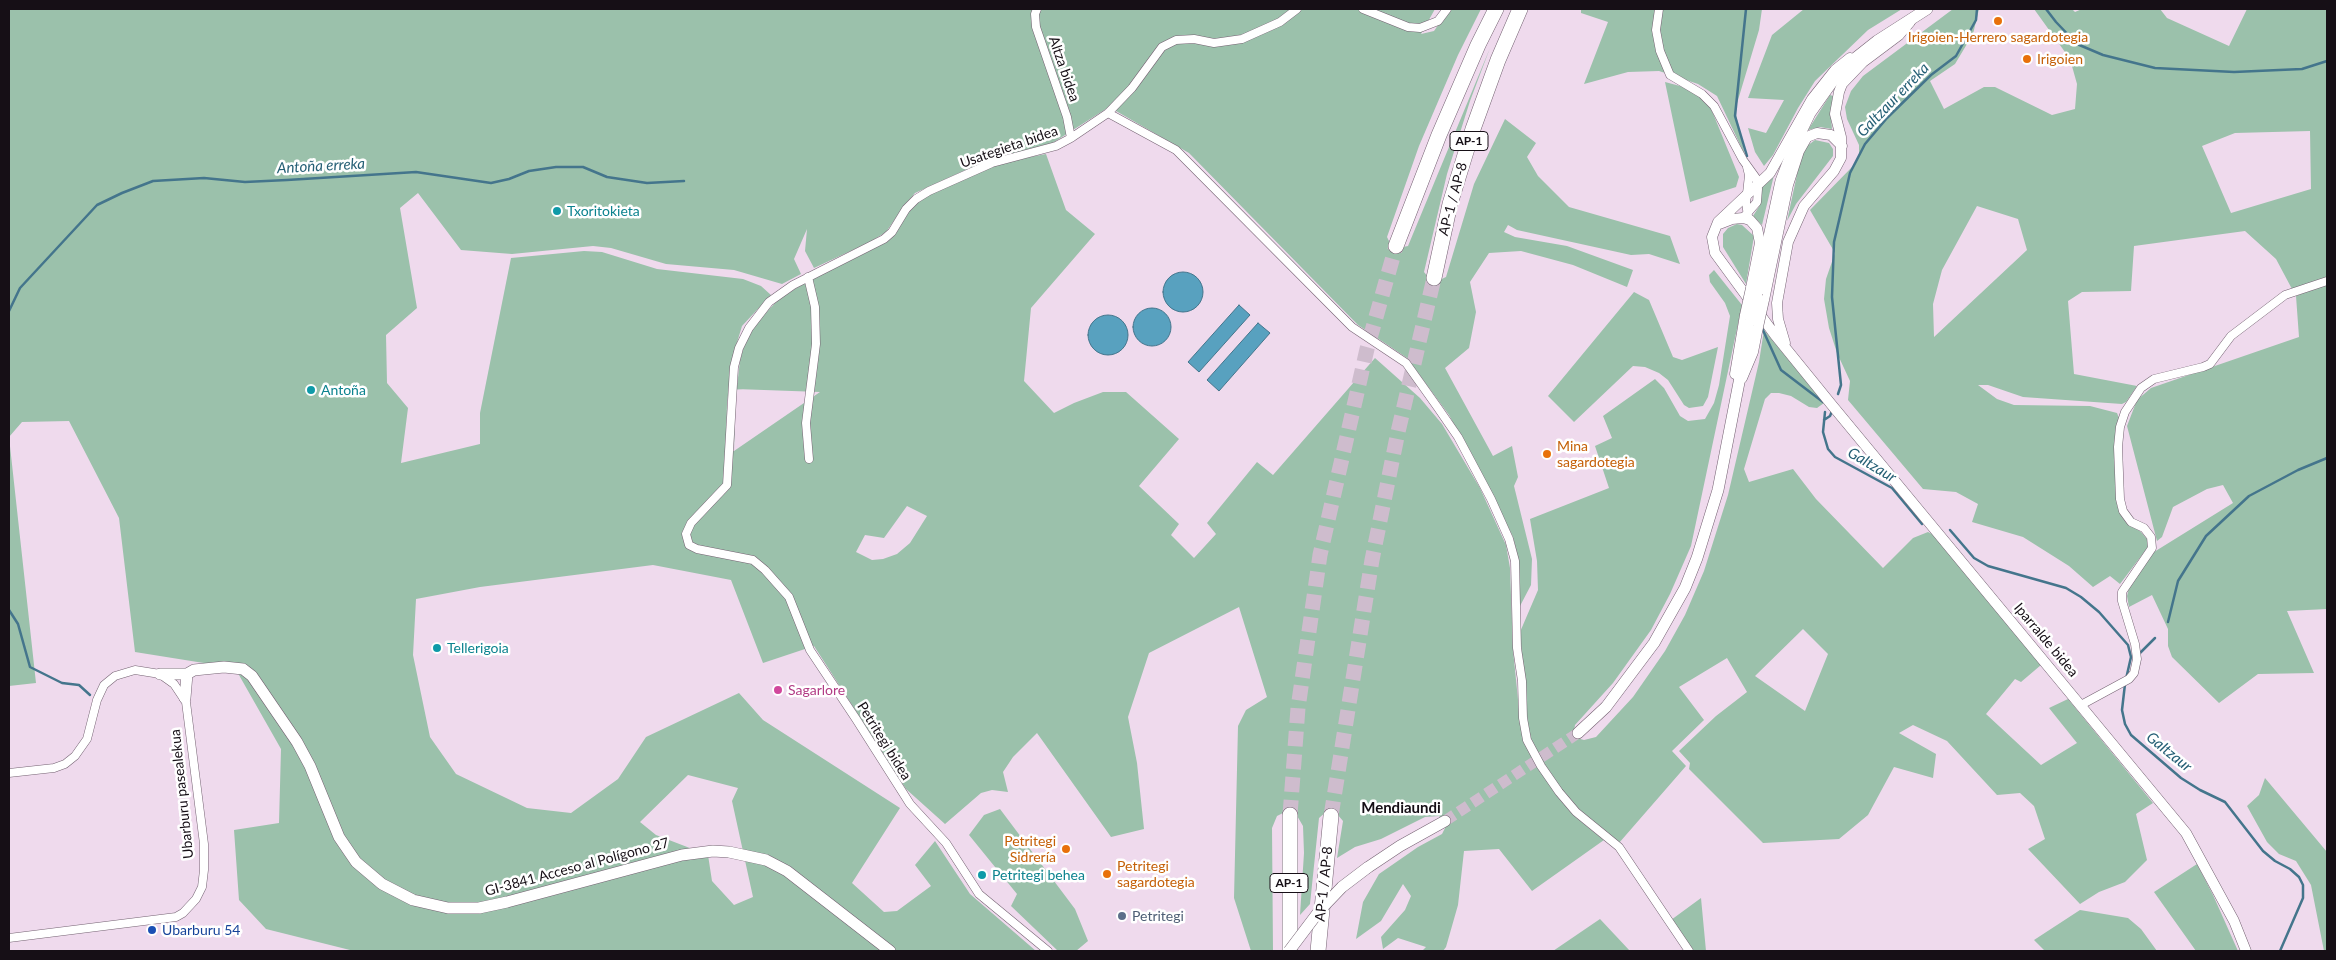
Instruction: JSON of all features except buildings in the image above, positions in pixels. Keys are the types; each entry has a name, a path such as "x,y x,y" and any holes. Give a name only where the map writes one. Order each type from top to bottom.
{"highway":[{"name":"AP-1","path":"1396,246 1438,135 1496,9"},
{"name":"AP-1 / AP-8","path":"1434,278 1450,204 1473,129 1498,60 1520,9"},
{"name":"AP-1","path":"1289,951 1290,815"},
{"name":"AP-1 / AP-8","path":"1318,951 1331,816"}],"main road":[{"path":"1578,733 1606,707 1636,669 1674,609 1697,558 1708,525 1755,322 1757,294 1781,181 1795,144 1819,100 1844,68 1862,52 1927,9"},
{"name":"GI-3841 Acceso al Polígono 27","path":"187,674 194,670 224,667 242,670 252,676 298,742 310,766 339,837 356,862 382,884 413,900 448,908 479,908 682,855 713,851 729,852 766,860 787,871 890,951"},
{"path":"160,674 187,674"},
{"name":"Ubarburu pasealekua","path":"185,698 187,674"},
{"path":"1289,951 1320,910 1342,887 1400,846 1445,821"}],"street":[{"name":"Altza bidea","path":"1037,9 1035,14 1036,27 1067,117 1071,138"},
{"name":"Usategieta bidea","path":"757,316 769,302 783,292 808,277 884,239 892,232 906,209 916,199 929,191 992,163 1056,146 1071,138 1108,113 1132,88 1162,47 1176,40 1194,39 1214,43 1242,39 1280,22 1297,9"},
{"path":"1363,9 1408,27 1420,28 1430,26 1438,21 1447,9"},
{"path":"1659,9 1656,30 1660,51 1670,75 1702,94 1714,106 1758,185 1757,202 1747,218"},
{"path":"1788,350 1777,303 1781,276 1788,242 1798,216 1839,164 1842,146 1835,114 1842,84 1863,62 1899,35 1914,17"},
{"path":"1715,229 1722,217 1770,172 1782,153 1800,116 1823,83 1845,61 1855,54 1862,52"},
{"path":"1108,113 1176,150 1352,327 1406,363 1458,437 1491,499 1509,539 1515,561 1522,718 1527,740 1540,766 1576,812 1619,847 1690,951"},
{"path":"1757,294 1788,185 1799,151 1807,137 1817,133 1831,135 1842,146"},
{"path":"1749,169 1770,172"},
{"path":"1749,169 1746,196 1747,218 1760,234 1757,294"},
{"path":"1715,229 1726,220 1747,218"},
{"name":"Iparralde bidea","path":"1715,229 1712,241 1715,253 1753,305 1755,322 1788,350 1799,363 2186,833 2234,920 2246,951"},
{"path":"1781,276 1780,319 1799,363"},
{"path":"808,277 815,307 816,344 806,423 809,459"},
{"path":"2081,705 2129,679 2134,673 2137,659 2122,601 2122,592 2152,548 2151,537 2144,528 2131,522 2123,511 2120,499 2118,447 2120,426 2125,412 2141,388 2154,378 2210,364 2231,336 2285,295 2327,280"},
{"path":"1764,313 1777,303"},
{"path":"1753,305 1764,313 1780,319"},
{"name":"Petritegi bidea","path":"757,316 739,348 734,367 727,485 692,523 686,534 689,545 697,549 753,560 765,570 789,597 810,650 910,804 946,843 978,894 1048,951"},
{"path":"1722,468 1724,442 1755,322 1780,319"},
{"path":"9,774 54,768 65,764 75,756 87,739 97,700 104,685 115,676 135,670 160,674 174,684 185,698"},
{"name":"Ubarburu pasealekua","path":"9,938 176,917 190,906 202,887 204,844 189,715 185,698"}],"green space":[{"path":"9,9 1435,9 1421,34 1434,31 1449,9 1481,9 1458,55 1419,146 1387,237 1393,249 1408,246 1490,48 1470,101 1447,174 1424,272 1433,283 1446,277 1474,184 1505,119 1536,143 1527,157 1538,176 1569,207 1670,236 1680,264 1649,254 1631,255 1517,230 1508,225 1504,232 1515,237 1567,246 1633,270 1627,287 1573,265 1521,251 1489,253 1470,282 1476,312 1469,348 1445,368 1493,456 1512,446 1518,477 1514,486 1532,559 1531,585 1520,606 1519,562 1513,537 1449,415 1407,358 1358,325 1189,153 1109,107 1051,144 990,159 915,193 886,232 870,242 814,268 805,251 807,229 794,259 801,274 782,284 734,270 666,264 611,248 593,246 512,254 461,250 418,193 400,208 417,308 386,335 387,383 408,408 401,463 480,444 480,413 511,258 584,251 602,252 657,269 743,279 761,286 771,295 742,326 732,359 727,404 726,452 734,451 820,392 737,389 740,360 746,339 757,322 778,300 801,285 878,245 918,201 931,193 1003,162 1046,154 1066,210 1095,234 1031,308 1024,381 1054,413 1103,392 1126,392 1179,439 1139,486 1179,524 1171,535 1194,558 1216,534 1207,523 1257,462 1273,475 1375,358 1420,398 1442,424 1480,488 1506,545 1510,568 1513,650 1520,719 1564,802 1583,823 1604,840 1532,891 1499,849 1464,851 1458,905 1446,947 1443,951 1422,951 1426,947 1398,938 1383,949 1381,937 1405,910 1411,896 1403,884 1381,921 1356,939 1363,902 1379,874 1418,847 1442,834 1447,824 1439,816 1425,817 1381,839 1355,847 1337,858 1343,821 1337,814 1326,812 1319,818 1310,904 1300,915 1304,853 1303,826 1296,814 1285,812 1277,816 1272,828 1273,951 1251,951 1234,898 1238,726 1246,710 1267,697 1239,607 1149,653 1128,717 1137,763 1144,829 1111,837 1037,733 1013,757 1003,772 1008,792 992,790 981,793 945,824 906,789 814,646 763,663 731,580 653,565 480,587 416,599 413,655 430,737 456,774 527,808 571,813 618,779 646,737 739,693 763,720 900,808 852,883 884,912 897,911 931,886 915,865 935,841 970,894 1036,951 354,951 266,929 239,900 234,830 279,823 281,749 235,668 135,652 119,518 69,421 22,422 9,437","holes":["907,506 927,516 910,543 897,554 883,559 872,560 856,552 865,535 884,538","688,775 738,788 732,801 753,897 734,905 712,881 708,855 656,835 640,822"]},
{"path":"1581,9 1762,9 1759,30 1735,110 1745,155 1717,96 1698,84 1659,71 1628,72 1584,84 1608,22 1581,13"},
{"path":"1804,9 1902,9 1868,30 1815,81 1773,155 1764,166 1755,152 1748,128 1766,133 1784,100 1748,98 1772,35"},
{"path":"1953,9 1979,9 1973,34 1955,64 1930,81 1944,109 1984,87 1995,87 2052,115 2075,109 2077,84 2070,59 2034,9 2072,9 2075,12 2082,9 2160,9 2167,18 2229,46 2247,9 2327,9 2327,277 2315,283 2292,289 2276,259 2245,231 2134,246 2131,291 2082,292 2068,301 2074,374 2137,386 2126,402 2122,404 2023,397 1988,385 1978,385 1997,399 2014,405 2090,406 2117,413 2119,418 2116,456 2117,505 2121,515 2129,525 2140,531 2147,539 2148,547 2120,584 2110,576 2093,587 2069,566 2023,537 1972,522 1978,504 1956,492 1923,489 1848,400 1850,381 1837,353 1829,328 1824,299 1826,279 1835,253 1810,210 1853,166 1859,155 1859,145 1847,119 1845,107 1851,91 1863,76","holes":["2310,131 2311,189 2231,213 2202,146 2235,133","1977,206 2018,219 2027,250 1934,337 1933,304 1942,270"]},
{"path":"1665,82 1696,93 1710,106 1739,177 1736,187 1690,202"},
{"path":"1830,95 1833,96 1832,129 1820,127 1808,130"},
{"path":"1815,140 1829,143 1833,149 1833,156 1796,204 1787,221 1801,156 1807,146"},
{"path":"1774,175 1762,225 1753,216 1760,205 1762,187"},
{"path":"1737,224 1742,225 1754,236 1746,284 1723,247 1723,234 1728,228"},
{"path":"1714,270 1742,305 1691,546 1670,594 1651,630 1613,683 1575,725 1573,737 1584,740 1596,737 1633,697 1665,651 1685,615 1704,571 1728,495 1759,362 1764,330 1824,403 1817,408 1809,407 1791,396 1779,393 1771,393 1765,399 1744,469 1749,482 1793,469 1816,499 1883,568 1913,538 1928,532 1934,535 2041,665 2021,682 2015,679 1986,714 2041,765 2077,743 2049,708 2068,699 2153,803 2136,814 2147,860 2125,882 2099,892 2080,904 2028,849 2045,839 2034,806 2020,793 1997,795 1947,741 1913,725 1899,733 1936,754 1933,778 1894,767 1868,815 1839,839 1763,843 1689,769 1690,763 1679,751 1716,716 1747,692 1727,658 1679,687 1704,720 1672,751 1686,766 1619,843 1580,811 1561,790 1532,743 1528,727 1520,632 1538,590 1537,561 1530,519 1609,488 1595,446 1612,438 1603,416 1655,379 1664,388 1680,416 1688,421 1705,419 1714,403 1719,385 1730,316 1725,303 1710,282 1709,275","holes":["1803,629 1828,654 1805,711 1755,676"]},
{"path":"2327,283 2327,609 2287,611 2314,673 2258,674 2219,703 2172,657 2168,646 2168,629 2152,595 2129,607 2127,596 2129,588 2154,552 2233,503 2223,485 2207,489 2173,507 2162,537 2157,541 2127,426 2137,400 2151,388 2299,337 2296,296"},
{"path":"1634,292 1649,300 1673,357 1682,360 1718,347 1708,397 1703,406 1689,408 1684,405 1668,380 1659,373 1645,367 1633,366 1574,422 1548,396"},
{"path":"736,398 734,451 733,422"},
{"path":"9,437 36,683 9,686"},
{"path":"2265,778 2327,852 2327,951 2324,951 2311,885 2296,861 2279,854 2267,842 2247,806 2259,795"},
{"path":"1000,809 1075,909 1088,941 1076,951 1058,951 1011,906 1017,894 969,835 984,815"},
{"path":"2197,864 2238,951 2196,951 2154,892"},
{"path":"1701,898 1706,951 1694,951 1671,920"},
{"path":"2080,910 2128,918 2141,929 2157,951 2045,951 2034,940"},
{"path":"1600,919 1630,951 1553,951"}],"water":[{"path":"1187,272 1194,275 1200,281 1203,292 1202,300 1194,309 1187,312 1179,312 1172,309 1164,300 1163,288 1166,281 1175,273"},
{"path":"1239,305 1250,315 1199,372 1188,362"},
{"path":"1152,308 1166,313 1171,327 1166,341 1152,346 1138,341 1133,327 1138,313"},
{"path":"1112,315 1119,318 1125,324 1128,335 1127,343 1119,352 1112,355 1104,355 1097,352 1089,343 1088,331 1091,324 1100,316"},
{"path":"1258,323 1270,333 1219,391 1207,380"}],"waterway":[{"path":"1746,9 1735,116 1747,156"},
{"name":"Galtzaur erreka","path":"1838,394 1841,385 1832,297 1834,242 1850,173 1865,144 1887,118 1931,75 1956,56 1976,20 1977,9"},
{"path":"2046,9 2077,44 2103,55 2155,68 2234,72 2302,69 2327,61"},
{"name":"Antoña erreka","path":"9,311 20,288 97,205 153,181 204,178 245,182 416,172 491,183 509,179 529,171 556,167 583,167 607,177 647,183 684,181"},
{"path":"1762,328 1781,370 1823,402"},
{"name":"Galtzaur erreka","path":"1824,420 1830,416 1832,411"},
{"name":"Galtzaur","path":"1825,412 1823,432 1828,449 1835,457 1892,488 1922,524"},
{"path":"2168,622 2178,581 2206,536 2249,496 2298,470 2327,458"},
{"name":"Galtzaur","path":"1950,530 1974,558 1988,566 2066,588 2081,597 2099,612 2128,645 2131,657 2126,679"},
{"name":"Antoña erreka","path":"9,610 18,624 30,667 62,683 79,685 90,695"},
{"path":"2140,653 2155,638"},
{"name":"Galtzaur","path":"2125,684 2122,710 2125,724 2131,735 2181,778 2225,802 2263,851 2299,877 2303,885 2303,898 2280,951"}],"tunnel":[{"path":"1290,815 1298,708 1320,555 1367,349 1396,246"},
{"path":"1331,816 1372,560 1398,432 1434,278"},
{"path":"1445,821 1578,733"}],"place":[{"name":"Irigoien-Herrero sagardotegia","path":"1998,21"},
{"name":"Irigoien","path":"2027,59"},
{"name":"Txoritokieta","path":"557,211"},
{"name":"Antoña","path":"311,390"},
{"name":"Mina sagardotegia","path":"1547,454"},
{"name":"Tellerigoia","path":"437,648"},
{"name":"Sagarlore","path":"778,690"},
{"name":"Petritegi Sidrería","path":"1066,849"},
{"name":"Petritegi sagardotegia","path":"1107,874"},
{"name":"Petritegi behea","path":"982,875"},
{"name":"Petritegi","path":"1122,916"},
{"name":"Ubarburu 54","path":"152,930"}],"district":[{"name":"Mendiaundi","path":"1401,808"}]}
